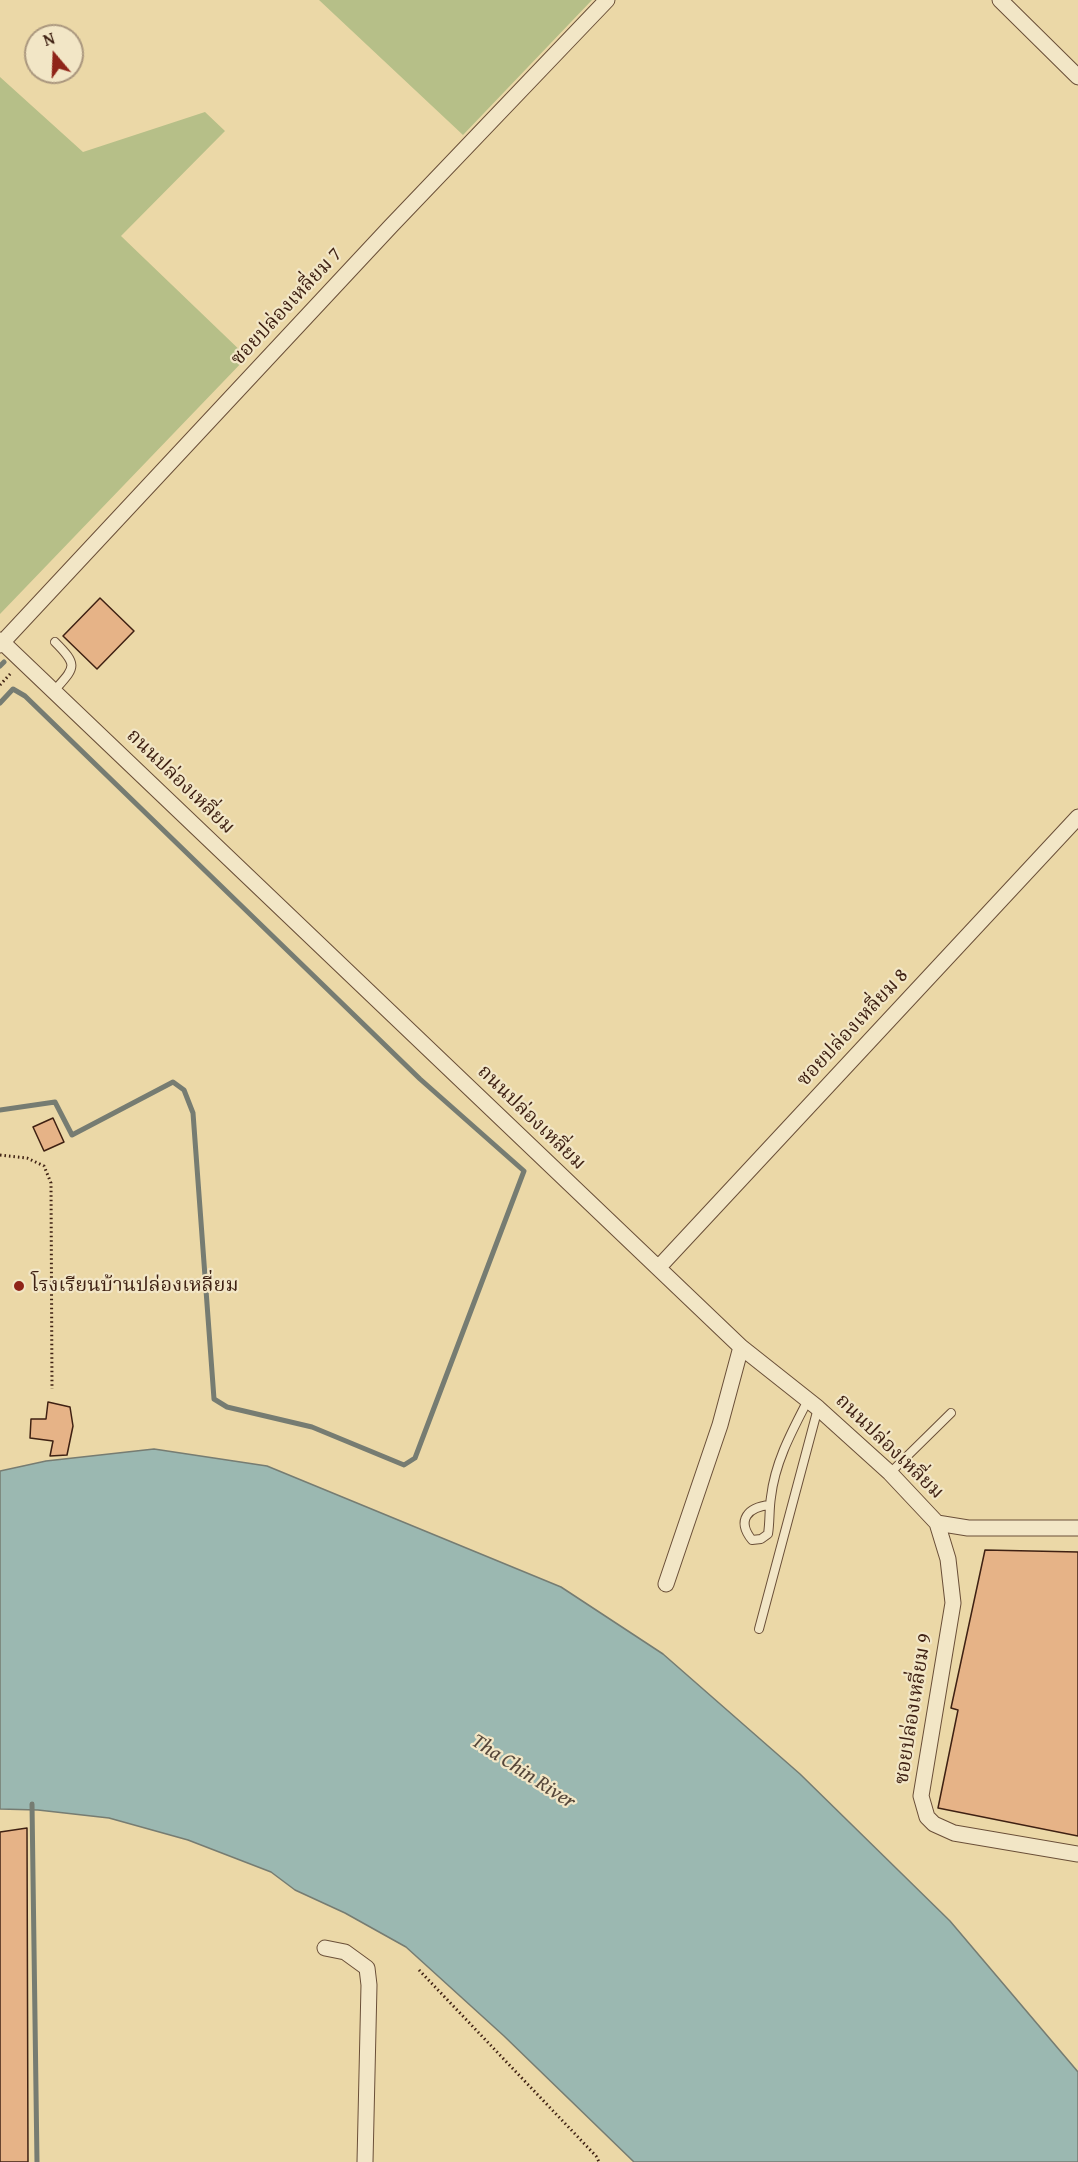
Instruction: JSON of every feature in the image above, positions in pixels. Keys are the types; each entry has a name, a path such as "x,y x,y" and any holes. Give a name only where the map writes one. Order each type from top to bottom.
{"street":[{"name":"ซอยปล่องเหลี่ยม 7","path":"1,642 391,226 607,0"},
{"path":"1000,0 1078,76"},
{"name":"ถนนปล่องเหลี่ยม","path":"1,642 741,1347 813,1404 890,1473 937,1523 968,1528 1078,1528"},
{"name":"ซอยปล่องเหลี่ยม 8","path":"659,1267 1078,817"},
{"path":"666,1584 720,1425 741,1347"},
{"name":"ซอยปล่องเหลี่ยม 9","path":"937,1523 948,1559 953,1603 921,1796 924,1810 934,1824 954,1833 1078,1854"},
{"path":"325,1948 345,1952 367,1968 369,1985 365,2162"}],"lane":[{"path":"54,691 71,672 72,666 70,657 55,642"},
{"path":"770,1505 753,1508 747,1513 745,1526 752,1540 761,1539 768,1534 770,1505 780,1461 788,1438 813,1404"},
{"path":"759,1629 813,1404"},
{"path":"890,1473 951,1413"}],"path":[{"path":"0,1155 27,1158 44,1166 51,1183 52,1389"},
{"path":"418,1970 544,2100 596,2156 598,2162"}],"green space":[{"path":"319,0 592,0 463,135"},
{"path":"0,77 83,152 205,112 225,131 121,236 247,357 0,614"}],"water":[{"name":"Tha Chin River","path":"154,1449 267,1466 561,1587 663,1654 800,1774 950,1921 1078,2072 1078,2162 634,2162 504,2036 406,1947 345,1913 295,1890 271,1872 188,1840 109,1818 38,1810 0,1809 0,1471 46,1461"}],"building":[{"path":"100,598 134,631 97,669 63,636"},
{"path":"53,1118 64,1142 44,1151 33,1127"},
{"path":"48,1402 70,1407 73,1426 67,1455 50,1456 53,1441 30,1438 31,1419 46,1419"},
{"path":"985,1550 1078,1552 1078,1836 938,1808 958,1710 951,1708"},
{"path":"27,1828 28,2162 0,2162 0,1832"}],"waterway":[{"path":"0,666 4,662"},
{"path":"0,703 13,689 25,696 420,1079 524,1171 415,1458 404,1465 312,1427 227,1407 214,1399 193,1113 184,1090 173,1082 72,1135 55,1102 0,1110"},
{"path":"32,1804 37,2162"}],"place":[{"name":"โรงเรียนบ้านปล่องเหลี่ยม","path":"19,1286"}]}
